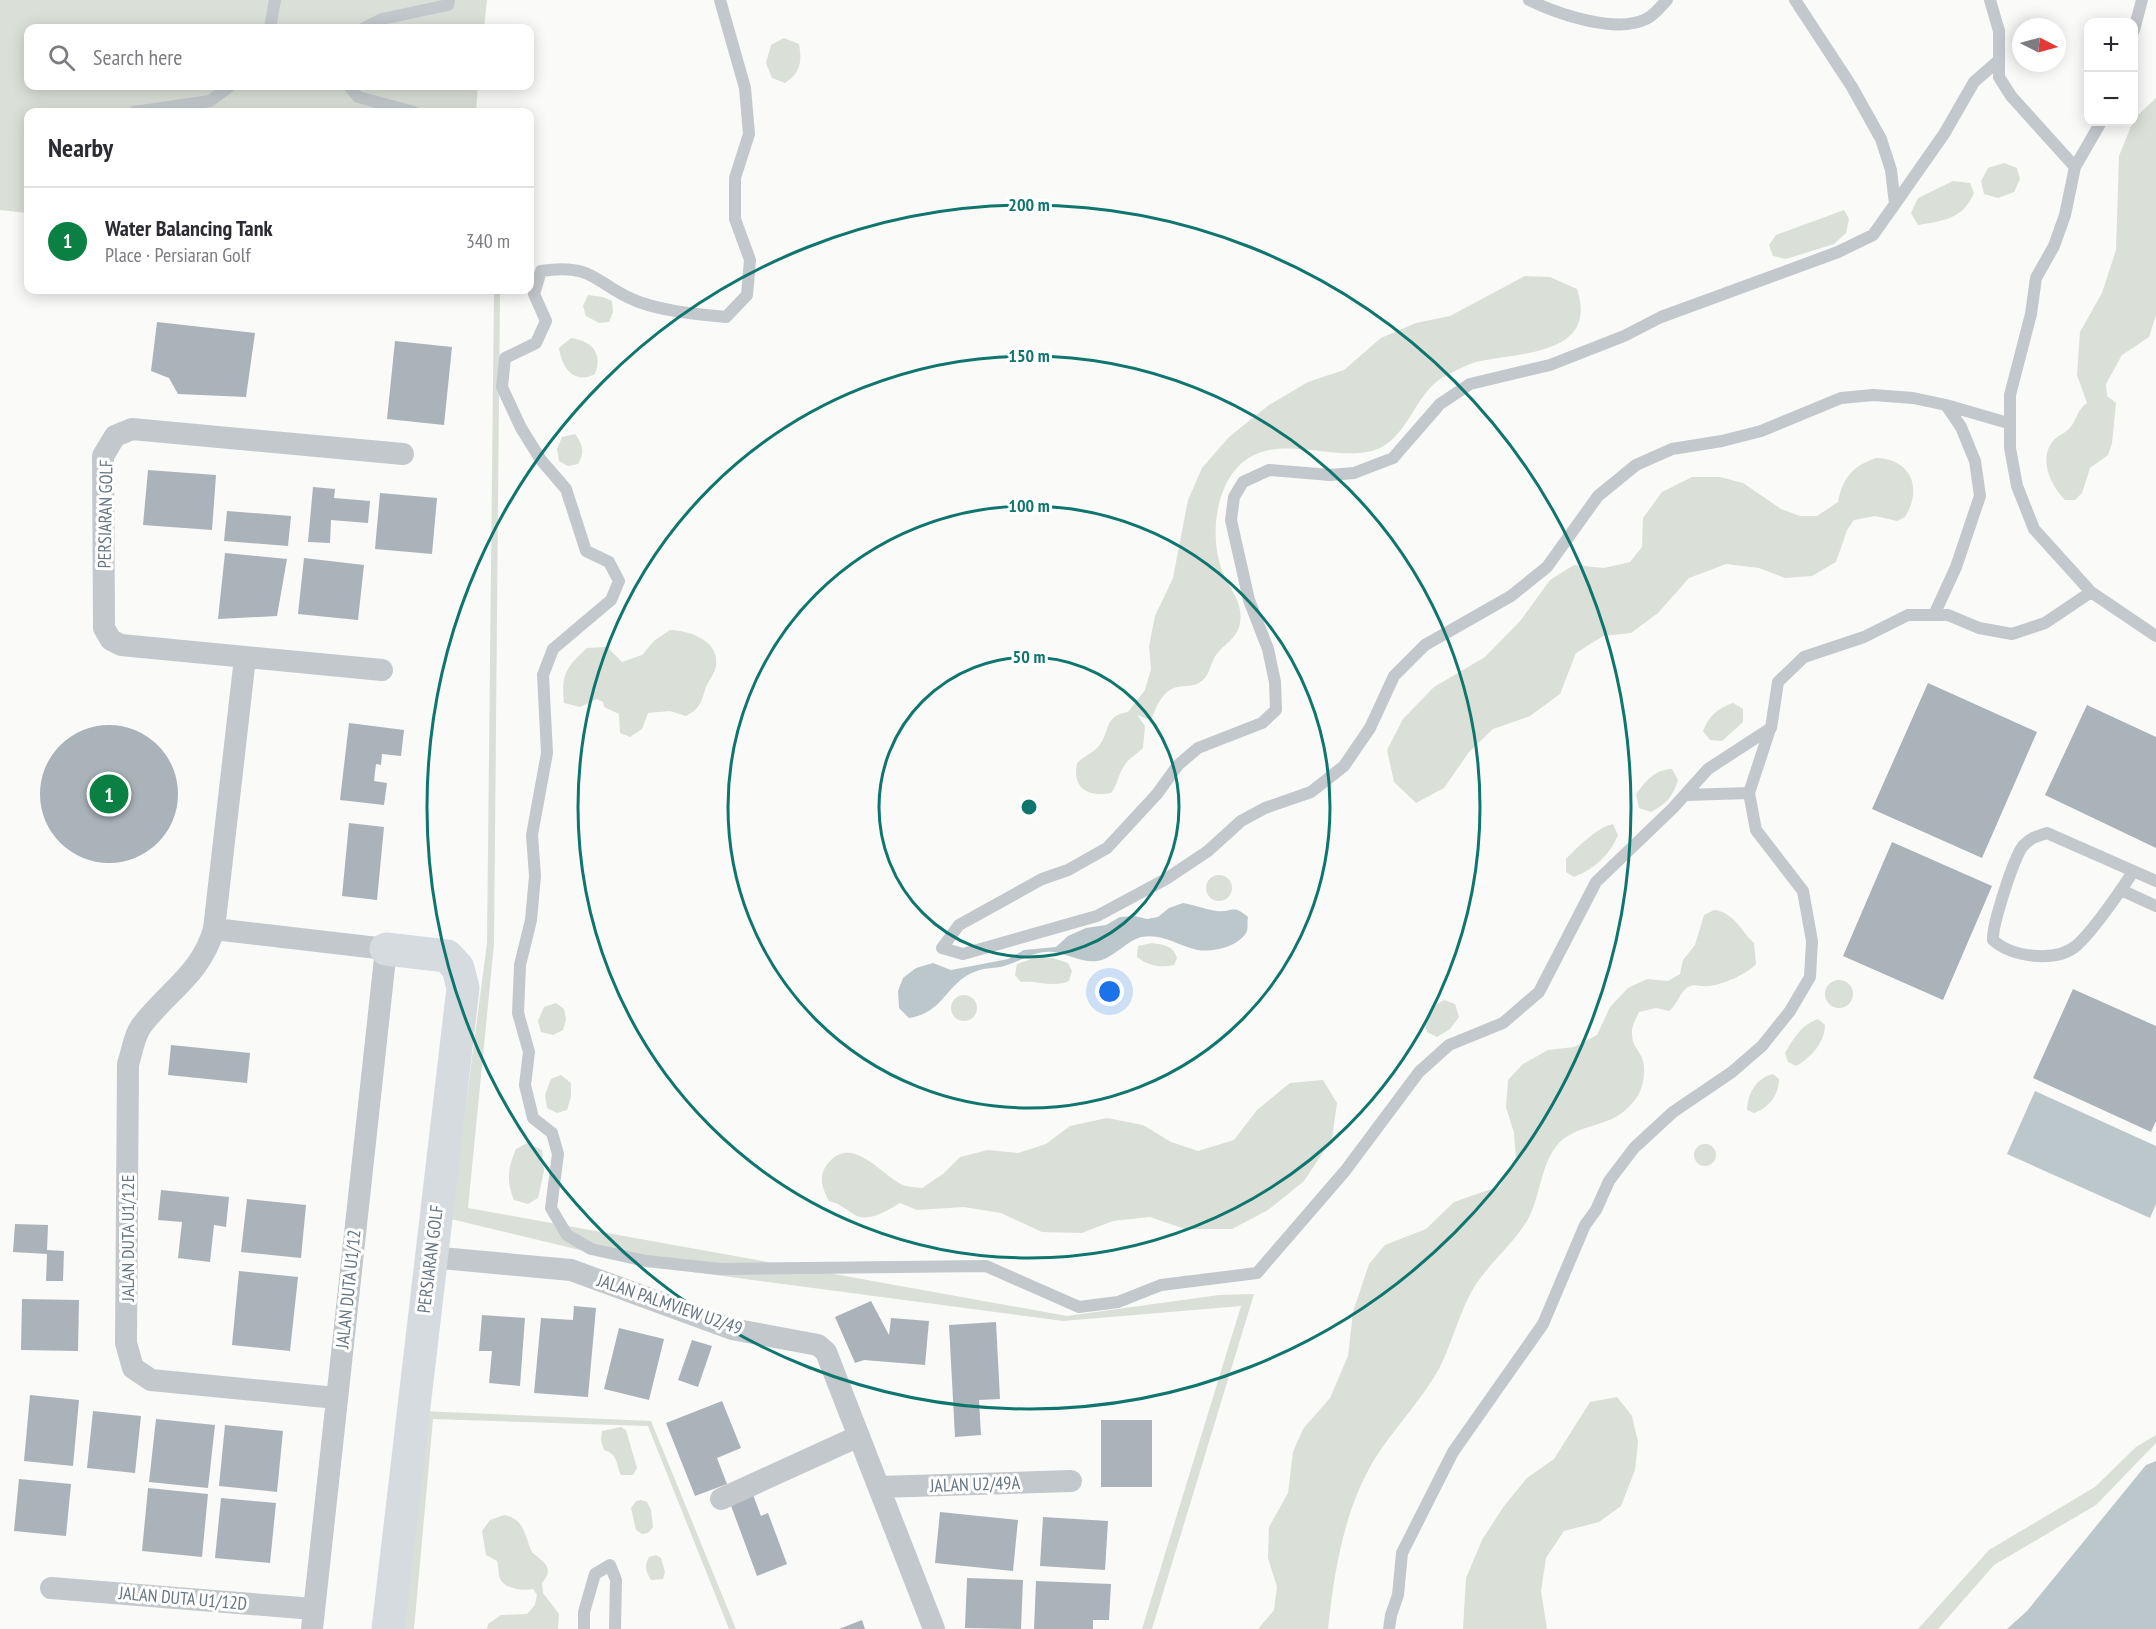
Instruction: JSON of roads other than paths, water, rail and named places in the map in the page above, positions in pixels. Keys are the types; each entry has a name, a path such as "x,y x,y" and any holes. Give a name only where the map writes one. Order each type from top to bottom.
{"street":[{"name":"PERSIARAN GOLF","path":"382,670 121,645 111,640 104,628 103,456 115,436 132,429 403,454"},
{"path":"245,658 214,929 386,949"},
{"name":"JALAN DUTA U1/12E","path":"214,929 208,949 198,966 140,1027 128,1064 126,1343 133,1368 151,1380 336,1398"},
{"name":"PERSIARAN GOLF","path":"386,949 447,956 458,968 463,988 388,1629"},
{"name":"JALAN DUTA U1/12","path":"313,1619 386,949"},
{"name":"JALAN PALMVIEW U2/49","path":"430,1257 571,1270 732,1329 818,1345 826,1352 934,1629"},
{"path":"721,1499 859,1436"},
{"name":"JALAN U2/49A","path":"879,1486 1071,1481"},
{"name":"JALAN DUTA U1/12D","path":"51,1588 313,1619"}],"lane":[{"path":"271,24 275,0"},
{"path":"373,24 448,6 448,0"},
{"path":"720,0 746,100 748,134 735,178 735,219 750,260 747,296 726,317 681,312 638,302 594,275 566,267 542,271 534,294 546,321 536,343 505,358 502,387 521,428 541,460 566,489 586,551 609,562 619,581 611,600 553,649 543,675 547,753 532,835 535,876 531,920 520,965 518,1013 529,1052 525,1085 533,1118 552,1133 558,1154 551,1208 567,1235 591,1249 646,1261 720,1269 986,1266 1079,1307 1118,1302 1161,1285 1257,1273 1345,1172 1419,1072 1449,1045 1503,1023 1539,992 1596,882 1686,795 1708,769 1770,728"},
{"path":"1529,0 1547,9 1616,25 1647,19 1667,0"},
{"path":"1795,0 1852,87 1881,139 1891,170 1895,204"},
{"path":"1990,0 1999,31 1999,77 2011,96 2075,167"},
{"path":"2137,18 2142,0"},
{"path":"1999,60 1974,82 1944,134 1873,235 1838,252 1661,317 1624,336 1550,365 1470,384 1440,404 1393,458 1354,473 1330,475 1269,470 1243,483 1234,497 1231,520 1249,600 1268,649 1275,682 1276,710 1262,723 1198,748 1178,765 1157,794 1107,848 1068,870 1042,879 959,925 942,948 963,954 1098,916 1166,879 1208,851 1240,822 1265,808 1311,792 1344,766 1371,728 1394,676 1425,645 1512,596 1547,567 1598,496 1636,465 1672,449 1722,441 1761,431 1841,398 1873,395 1903,397 1946,405 2008,423"},
{"path":"162,108 210,101 225,90"},
{"path":"352,90 358,97 399,108"},
{"path":"2099,126 2075,167 2065,215 2054,246 2036,278 2031,314 2010,395 2008,423 2017,486 2034,529 2091,592 2156,636"},
{"path":"1934,615 1956,567 1980,496 1975,461 1961,427 1946,405"},
{"path":"1389,1629 1398,1595 1402,1553 1453,1452 1543,1324 1585,1225 1596,1210 1609,1181 1634,1148 1673,1112 1732,1072 1761,1046 1790,1011 1810,976 1812,941 1803,891 1756,830 1749,793 1770,728 1778,682 1804,657 1864,637 1908,615 1948,615 1979,628 2012,634 2045,623 2091,592"},
{"path":"1686,795 1749,793"},
{"path":"2133,872 2075,946 2057,953 2028,955 2007,949 1992,940 1993,926 2021,848 2032,837 2047,833 2156,881"},
{"path":"2121,890 2156,906"},
{"path":"584,1629 584,1612 595,1574 610,1564 616,1580 615,1629"}],"place":[{"name":"Water Balancing Tank","path":"109,794"}]}
